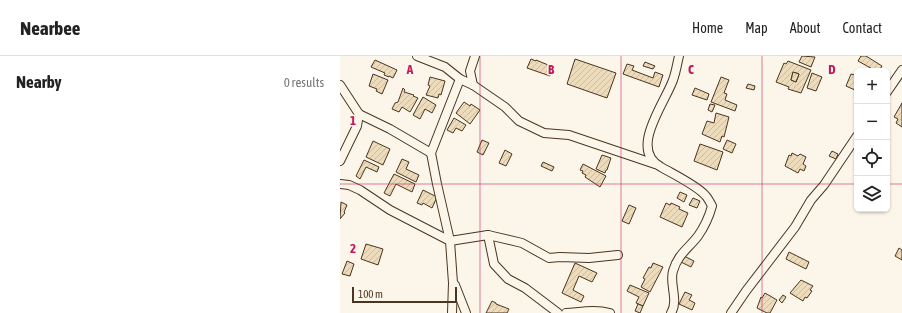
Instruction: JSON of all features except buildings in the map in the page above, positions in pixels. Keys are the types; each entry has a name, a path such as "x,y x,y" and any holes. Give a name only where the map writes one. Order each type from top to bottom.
{"street":[{"path":"413,56 417,56 445,67 460,79 473,85 505,106 519,121 544,133 569,135 655,164 680,177 705,195 712,206 708,221 697,237 679,256 672,272 674,295 673,310 671,313"},
{"path":"473,85 470,71 475,56"},
{"path":"655,164 647,152 648,135 673,80 679,56"},
{"path":"890,88 902,70"},
{"path":"452,313 453,283 450,241 431,153 460,79"},
{"path":"340,85 359,114 390,129 431,153"},
{"path":"340,161 357,126 359,114"},
{"path":"731,313 795,227 811,200 824,185 854,140"},
{"path":"340,184 349,185 360,190 390,210 450,241 488,235 522,243 549,258 618,256"},
{"path":"488,235 494,264 508,279 525,288 558,313"},
{"path":"453,283 466,313"},
{"path":"566,313 593,310 610,313"}]}
